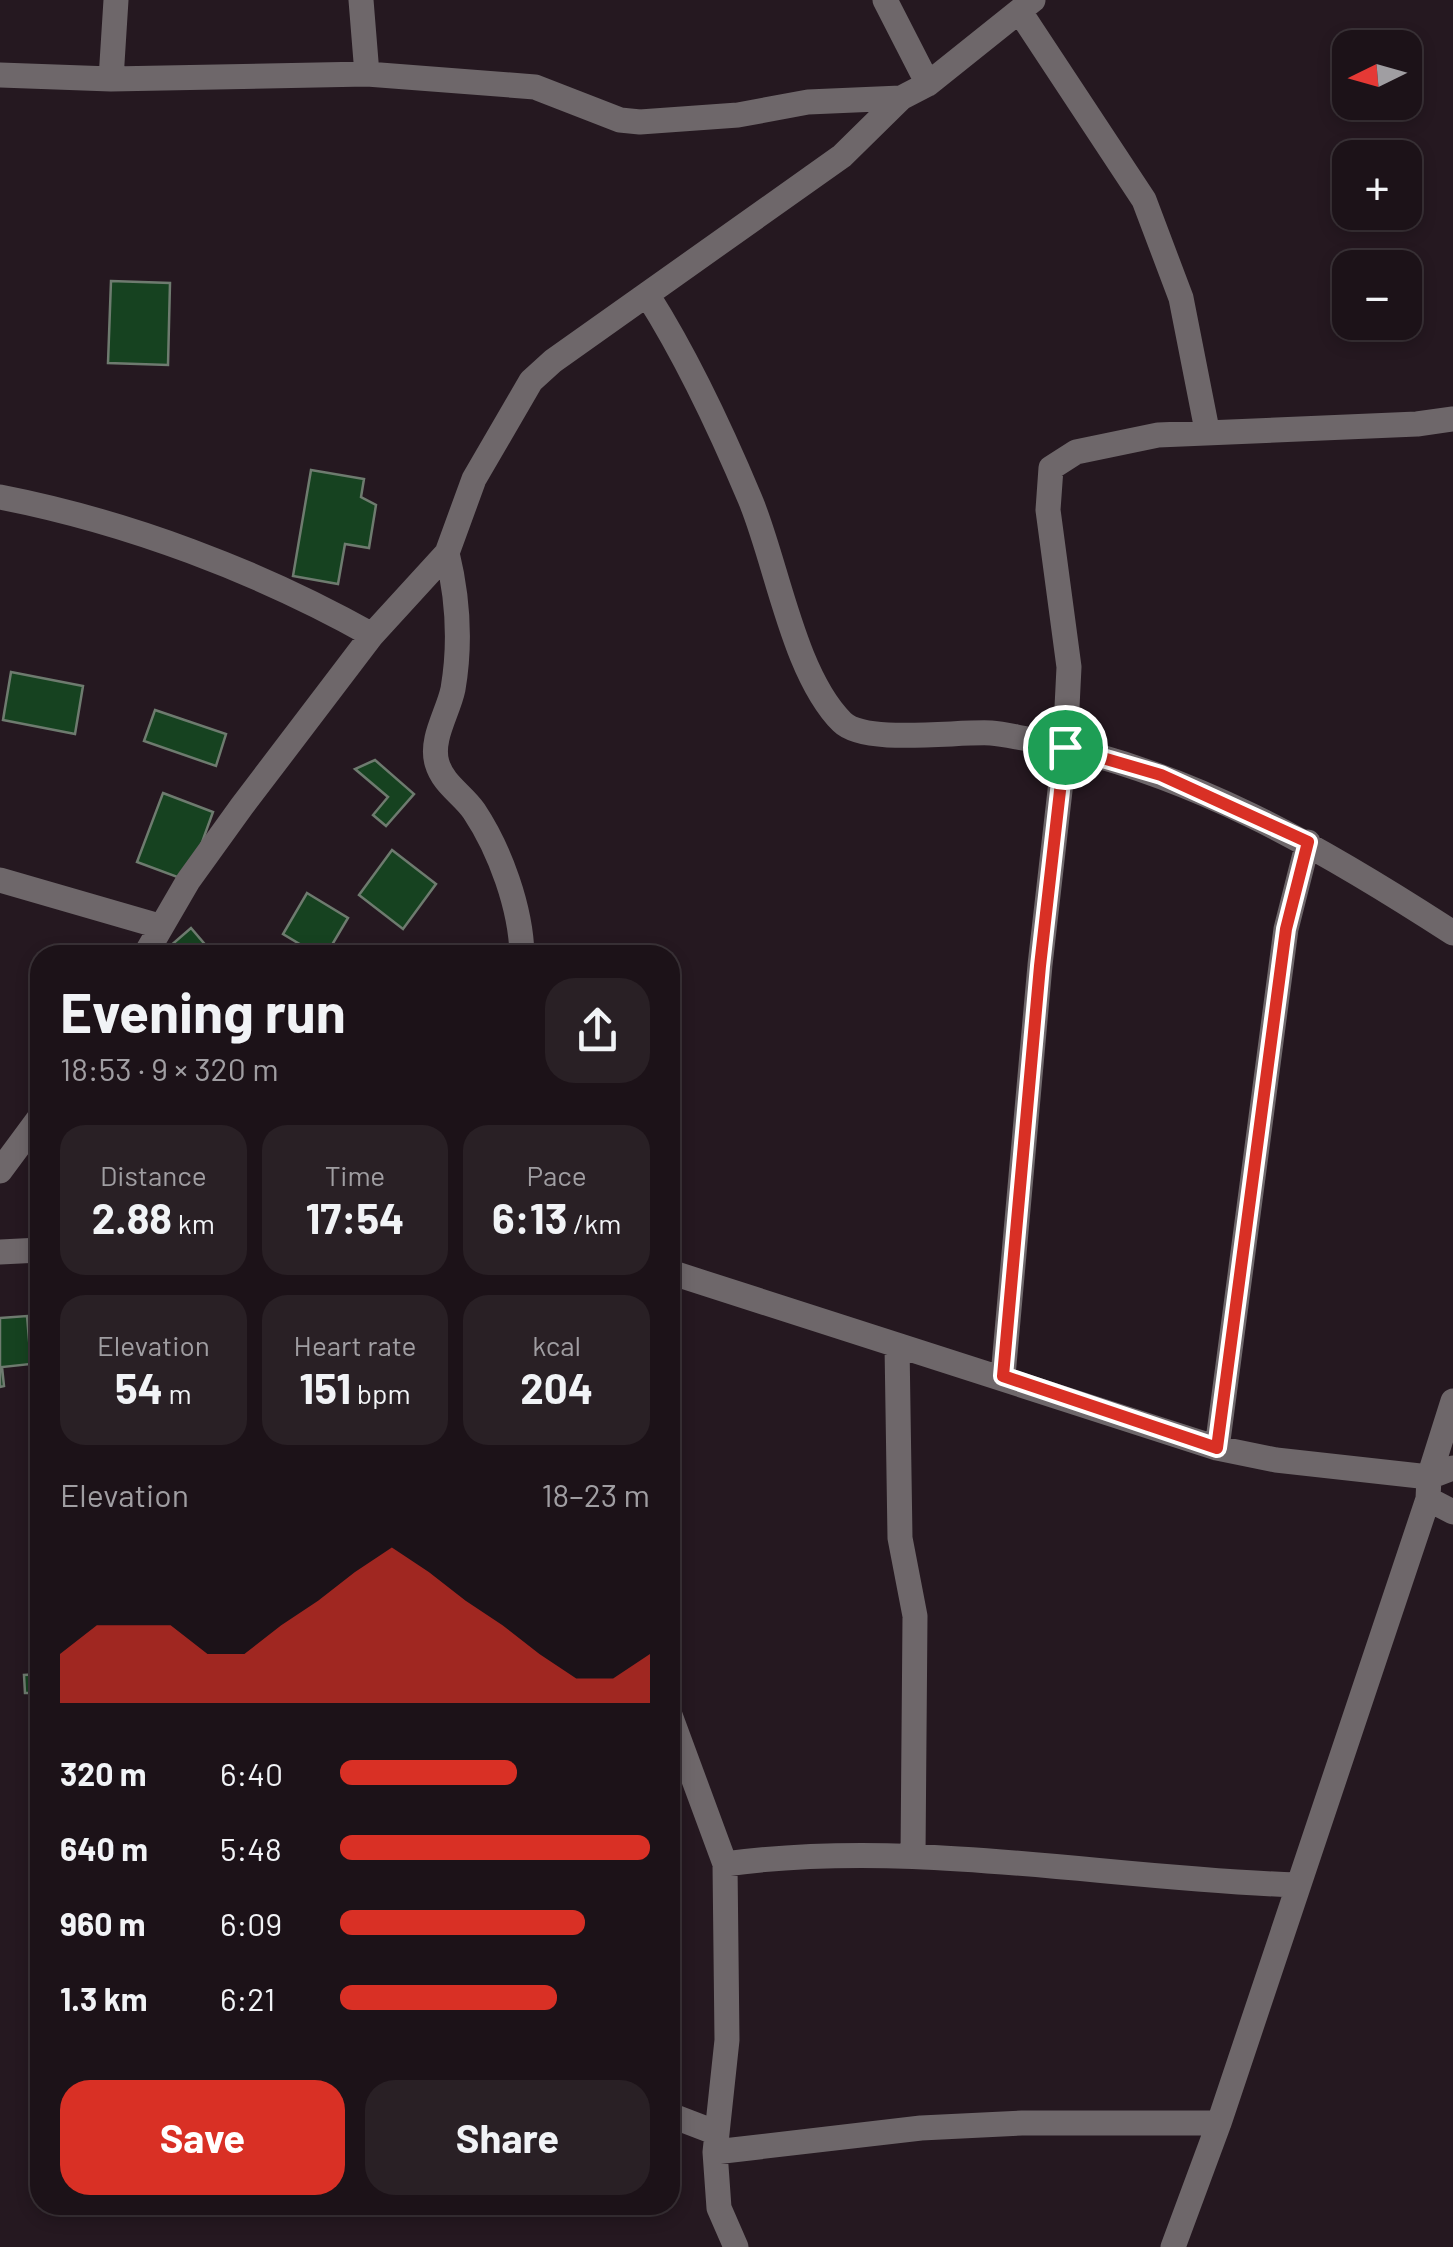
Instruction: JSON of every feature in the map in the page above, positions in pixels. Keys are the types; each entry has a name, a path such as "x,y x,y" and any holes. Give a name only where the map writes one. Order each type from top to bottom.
{"street":[{"path":"111,79 116,0"},
{"path":"362,0 366,74"},
{"path":"885,0 928,84"},
{"path":"150,945 242,806 372,635 447,553 474,478 531,381 553,360 842,156 901,98 928,84 1027,6 1144,200 1181,298 1207,430"},
{"path":"0,75 111,79 366,74 535,87 620,120 640,122 738,116 808,102 901,98"},
{"path":"648,296 672,332 751,500 815,681 846,727 870,732 992,733 1065,747 1161,775 1308,842 1453,933"},
{"path":"1003,1376 1040,966 1065,747 1069,666 1048,510 1051,468 1076,452 1102,445 1207,430 1417,424 1453,419"},
{"path":"0,497 94,518 178,547 332,612 372,635"},
{"path":"447,553 459,603 453,689 436,742 436,762 447,784 471,807 489,836 503,869 520,945"},
{"path":"1217,1448 1286,929 1308,842"},
{"path":"0,880 159,926"},
{"path":"0,1172 30,1130"},
{"path":"0,1252 30,1250"},
{"path":"680,1275 1217,1448 1276,1460 1437,1481"},
{"path":"897,1345 900,1538 914,1616 913,1856"},
{"path":"1173,2247 1437,1481 1453,1400"},
{"path":"1437,1481 1453,1512"},
{"path":"680,1742 726,1864 727,2040 716,2143 720,2208 736,2247"},
{"path":"726,1864 782,1856 913,1856 1193,1882 1298,1884"},
{"path":"680,2121 716,2143 938,2127 1219,2122"}],"building":[{"path":"111,281 170,283 168,365 108,363"},
{"path":"311,470 364,479 361,497 376,505 369,548 345,544 338,584 293,576"},
{"path":"11,672 83,686 75,734 3,720"},
{"path":"155,710 226,734 216,766 144,741"},
{"path":"375,760 414,794 386,826 373,815 388,797 355,769"},
{"path":"163,793 213,812 188,881 137,862"},
{"path":"392,850 436,884 403,929 359,895"},
{"path":"307,893 348,918 332,945 301,945 283,934"},
{"path":"191,928 205,945 171,945"},
{"path":"27,1316 30,1364 2,1367 4,1386 0,1387 0,1318"},
{"path":"24,1675 30,1675 30,1693 25,1693"}],"route":[{"path":"1065,747 1161,775 1308,842 1286,929 1217,1448 1003,1376 1040,966 1065,747"}]}
